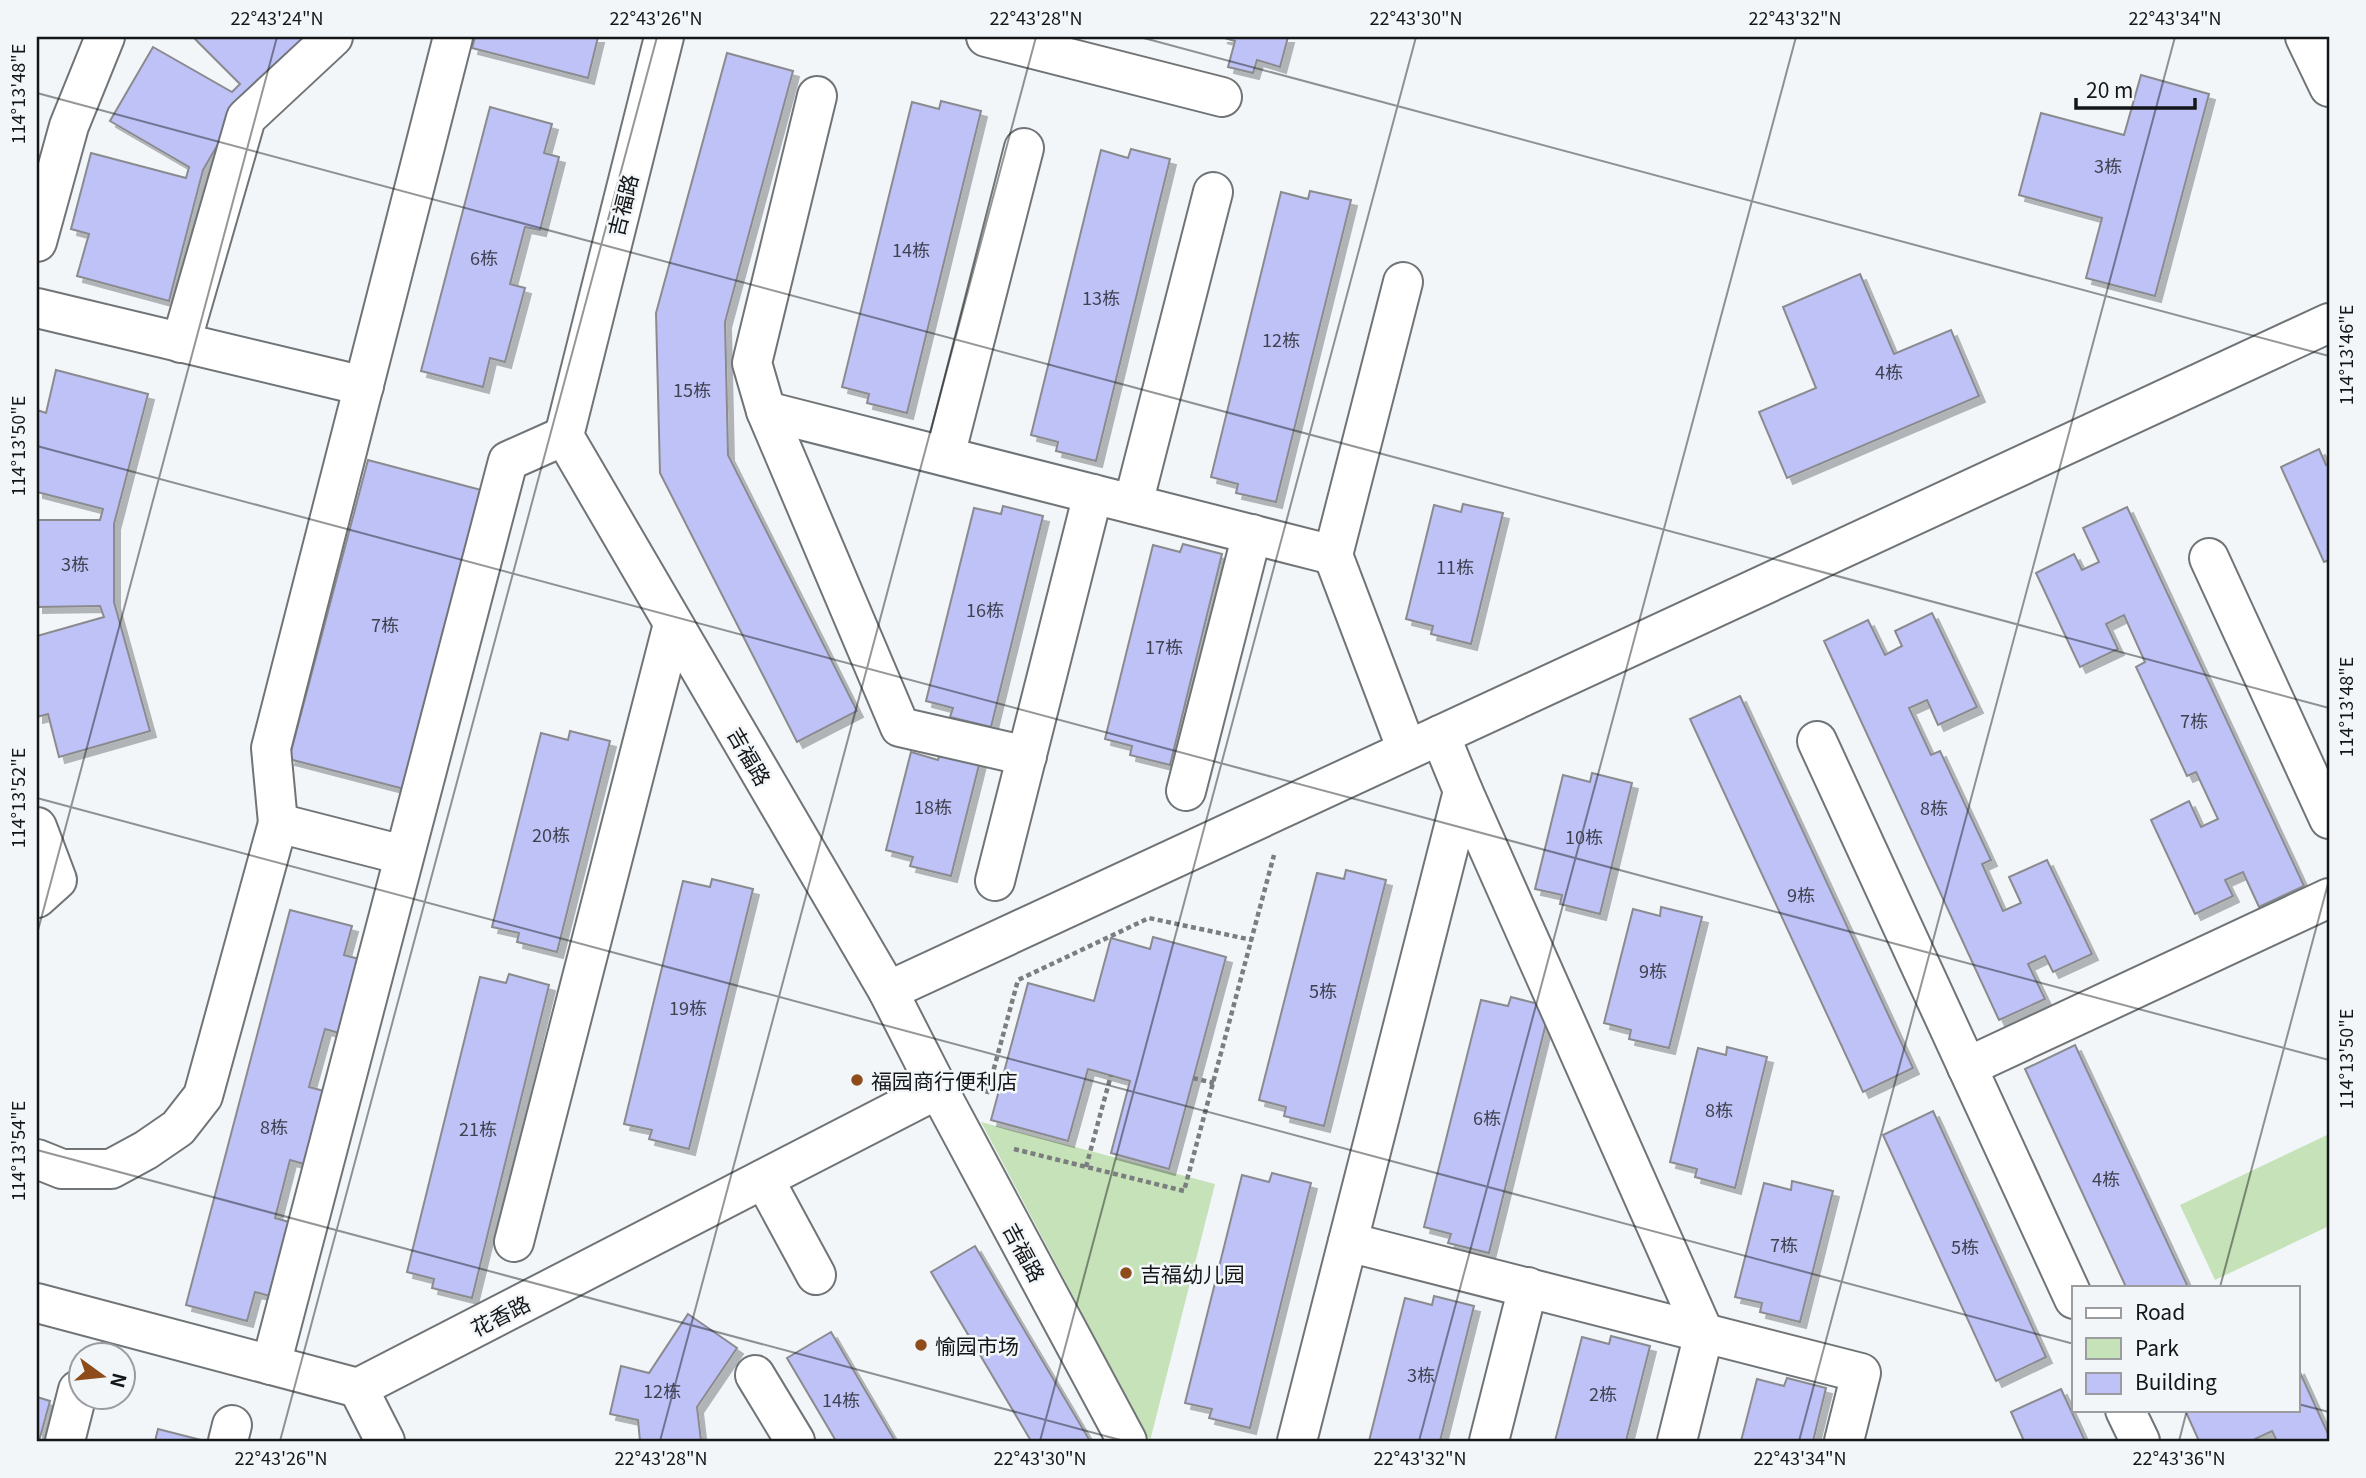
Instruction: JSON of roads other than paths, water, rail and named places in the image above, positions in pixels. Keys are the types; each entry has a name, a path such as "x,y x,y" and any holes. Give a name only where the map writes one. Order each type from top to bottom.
{"street":[{"path":"37,242 69,126 105,37"},
{"path":"181,343 246,118 333,37"},
{"path":"37,1159 62,1169 111,1170 178,1128 203,1097 278,823 271,748 453,37"},
{"name":"吉福路","path":"664,37 564,436 888,991 1127,1441"},
{"path":"986,37 1077,48 1222,97"},
{"path":"2305,37 2329,88"},
{"path":"817,96 752,363 766,411 900,727 1027,756"},
{"path":"945,456 1024,148"},
{"path":"1133,504 1213,192"},
{"path":"1403,282 1333,555 1424,742 1463,791 1704,1333 1677,1441"},
{"path":"37,308 364,386"},
{"path":"888,991 2329,323"},
{"path":"766,411 1333,555"},
{"path":"271,1365 508,461 564,436"},
{"path":"995,881 1093,494"},
{"path":"1186,791 1252,534"},
{"path":"2209,558 2329,819"},
{"path":"514,1242 673,624"},
{"path":"1816,741 2072,1295"},
{"path":"1297,1441 1463,791"},
{"path":"278,823 403,855"},
{"path":"37,827 57,880 37,898"},
{"path":"1967,1067 2329,898"},
{"name":"花香路","path":"358,1388 938,1089"},
{"path":"764,1179 816,1275"},
{"path":"1348,1242 1861,1373 1844,1441"},
{"path":"1489,1441 1528,1287"},
{"path":"37,1303 358,1388 385,1441"},
{"path":"755,1375 795,1441"},
{"path":"65,1441 72,1412"},
{"path":"2126,1412 2140,1441"}],"place":[{"name":"福园商行便利店","path":"857,1080"},
{"name":"吉福幼儿园","path":"1126,1273"},
{"name":"愉园市场","path":"921,1345"}]}
